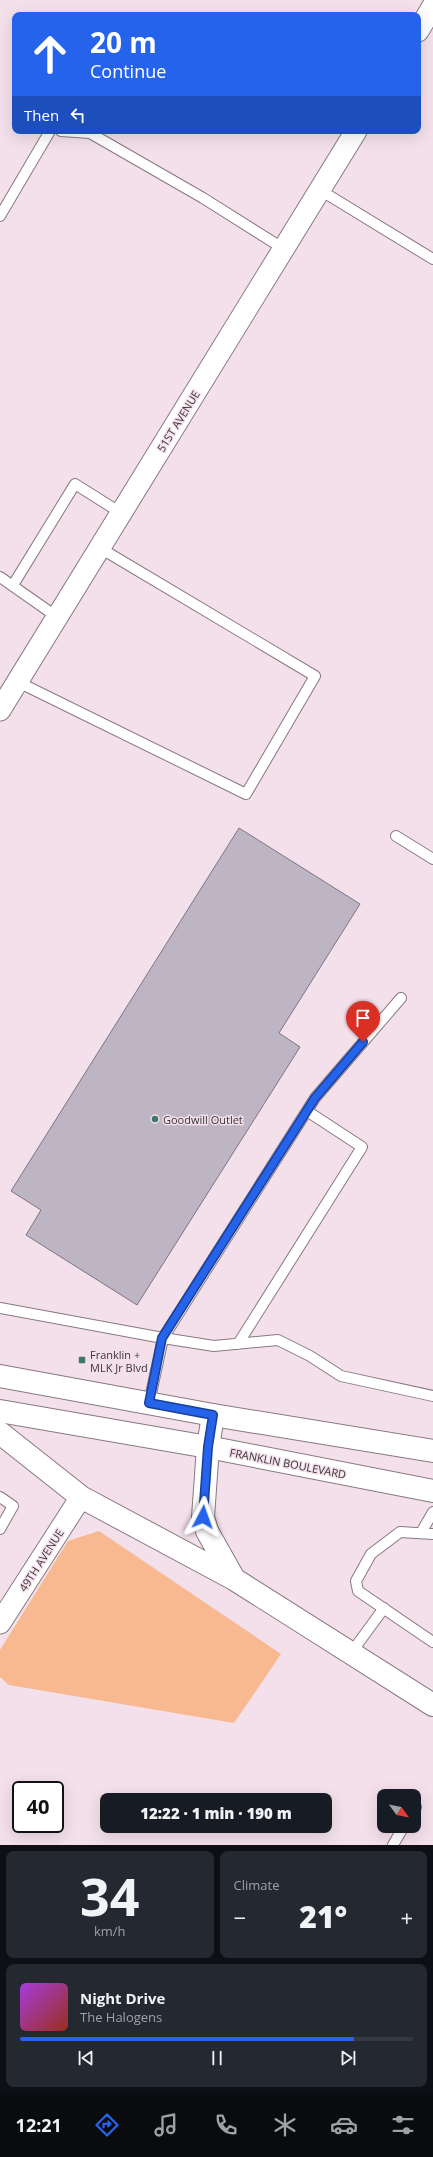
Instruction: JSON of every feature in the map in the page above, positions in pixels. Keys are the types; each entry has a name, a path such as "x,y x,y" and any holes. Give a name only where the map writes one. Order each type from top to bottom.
{"main road":[{"path":"0,1376 213,1415 433,1451"},
{"name":"FRANKLIN BOULEVARD","path":"0,1411 208,1447 433,1491"},
{"path":"213,1415 208,1447 203,1517 207,1531 234,1578"},
{"path":"0,1433 81,1497 234,1578 351,1653 432,1701"}],"street":[{"path":"421,26 433,6"},
{"name":"51ST AVENUE","path":"0,710 354,134"},
{"name":"49TH AVENUE","path":"0,1623 81,1497"}],"lane":[{"path":"0,216 48,134"},
{"path":"92,134 203,198 284,249"},
{"path":"320,190 433,259"},
{"path":"13,586 75,484 121,513"},
{"path":"18,682 246,794 315,676 100,548"},
{"path":"0,577 57,616"},
{"path":"396,836 433,859"},
{"path":"149,1403 162,1338 315,1098 401,998"},
{"path":"238,1344 362,1147 307,1112"},
{"path":"0,1308 162,1338 214,1346 278,1340 310,1356 341,1376 433,1396"},
{"path":"0,1497 13,1506 0,1528"},
{"path":"422,1532 433,1512"},
{"path":"433,1534 422,1532 400,1532 370,1554 356,1581 358,1591 433,1642"},
{"path":"351,1653 384,1608"},
{"path":"393,1845 400,1833"}],"shaded area":[{"path":"99,1531 281,1654 234,1723 9,1685 0,1677 0,1650 68,1541"}],"building":[{"name":"Goodwill Outlet","path":"239,828 360,904 279,1033 300,1047 137,1305 26,1235 41,1210 11,1191"}],"place":[{"name":"Goodwill Outlet","path":"155,1119"},
{"name":"Franklin + MLK Jr Blvd","path":"82,1360"}],"route":[{"path":"203,1517 208,1447 213,1415 149,1403 162,1338 315,1098 363,1042"}]}
